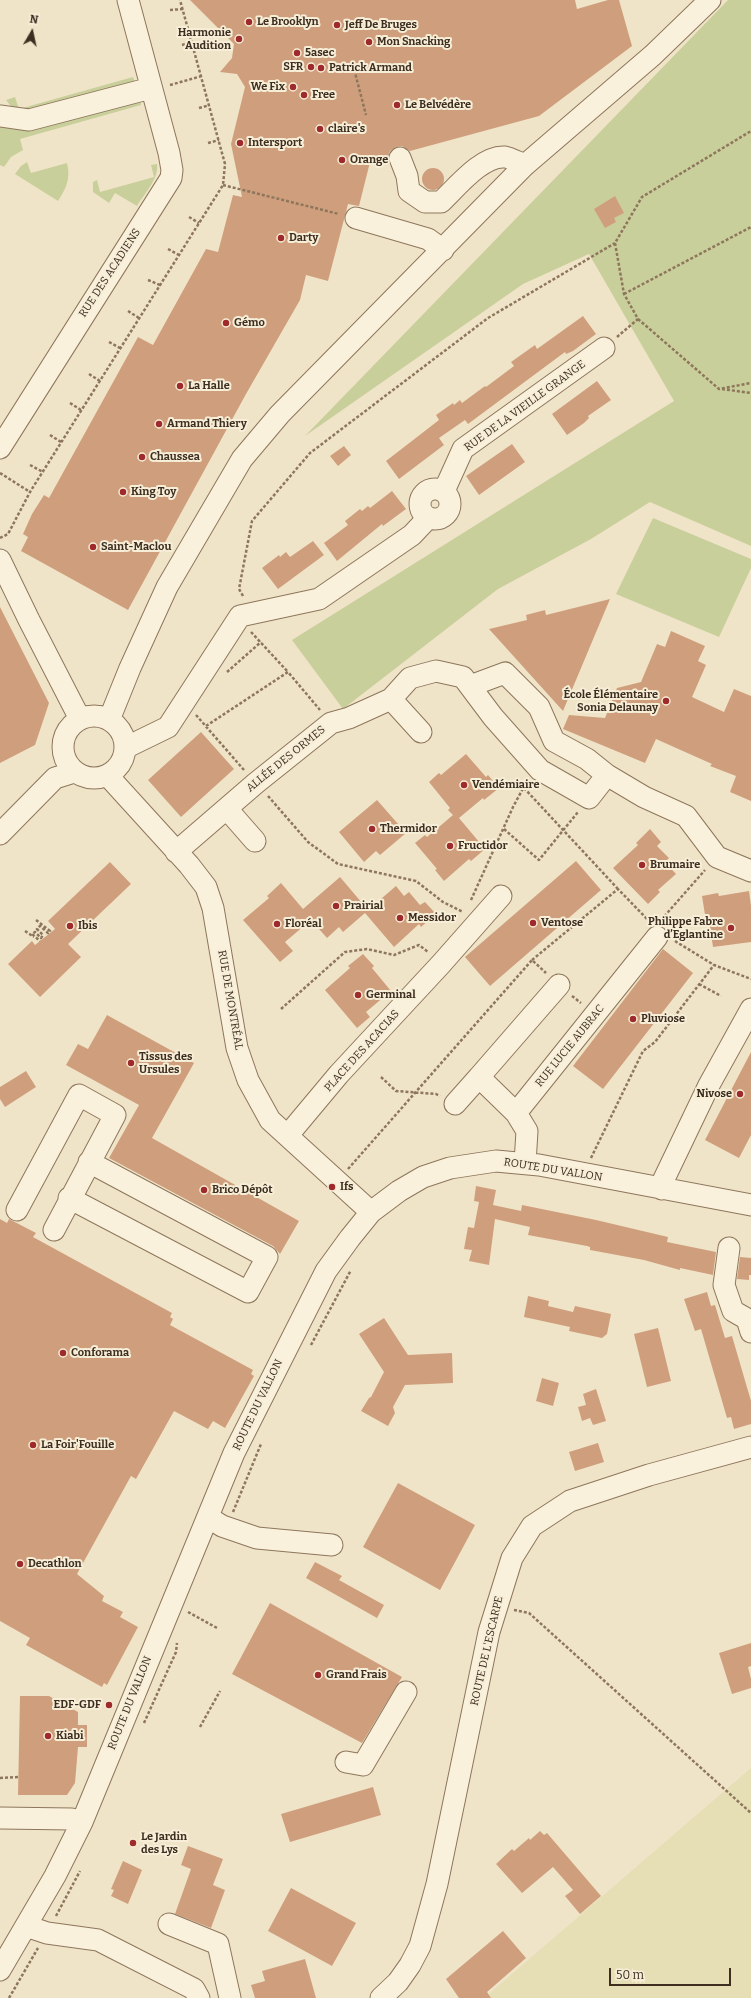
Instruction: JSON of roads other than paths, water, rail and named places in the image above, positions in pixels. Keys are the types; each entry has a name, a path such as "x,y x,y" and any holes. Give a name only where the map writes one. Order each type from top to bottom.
{"street":[{"name":"RUE DES ACADIENS","path":"0,448 171,178 171,161 128,0"},
{"path":"109,720 130,668 167,587 242,459 280,414 525,165 653,55 710,0"},
{"path":"0,116 29,120 151,88"},
{"path":"400,158 407,176 409,191 425,202 441,202 481,164 493,158 506,157 525,165"},
{"path":"356,218 428,239 443,250"},
{"name":"RUE DE LA VIEILLE GRANGE","path":"125,748 168,727 240,616 319,599 412,535 428,518 439,519 448,512 450,500 444,491 463,449 604,348"},
{"path":"0,560 80,719"},
{"name":"ALLÉE DES ORMES","path":"176,852 227,809 256,782 331,723 349,718 391,699 410,678 436,671 463,677 493,717 540,770 589,798 607,775"},
{"path":"470,686 505,673 539,707 554,741 587,759 607,775 644,797 686,816 717,857 751,871"},
{"path":"391,699 421,732"},
{"path":"90,716 100,716 109,720 121,732 125,748 120,764 108,776 90,779 74,772 64,757 63,744 67,731 80,719 90,716"},
{"path":"0,834 55,778 74,772"},
{"name":"RUE DE MONTRÉAL","path":"108,776 206,887 213,908 237,1048 248,1080 270,1120 288,1135 363,1206 372,1212"},
{"path":"227,809 255,841"},
{"name":"PLACE DES ACACIAS","path":"288,1135 339,1074 441,964 501,896"},
{"name":"RUE LUCIE AUBRAC","path":"516,1113 659,934"},
{"path":"455,1104 559,985"},
{"path":"662,1189 664,1179 702,1099 751,1009"},
{"path":"479,1077 516,1113 527,1131 525,1163"},
{"path":"17,1210 79,1095 115,1115 69,1198 54,1230"},
{"name":"ROUTE DU VALLON","path":"0,1970 55,1876 82,1822 234,1452 326,1271 350,1238 372,1212 399,1191 423,1177 450,1168 496,1161 525,1163 751,1205"},
{"path":"69,1198 248,1292 267,1256 90,1162"},
{"path":"729,1248 724,1285 733,1312 747,1319 751,1332"},
{"name":"ROUTE DE L'ESCARPE","path":"381,1998 398,1982 410,1965 420,1946 437,1884 489,1632 512,1558 532,1526 570,1501 649,1475 751,1447"},
{"path":"208,1518 222,1526 257,1538 332,1545"},
{"path":"346,1762 364,1765 406,1692"},
{"path":"0,1818 72,1819 82,1822"},
{"path":"169,1924 218,1944 230,1998"},
{"path":"26,1926 46,1933 98,1940 194,1989 199,1998"}],"place":[{"name":"Le Brooklyn","path":"249,22"},
{"name":"Jeff De Bruges","path":"337,25"},
{"name":"Harmonie Audition","path":"239,39"},
{"name":"Mon Snacking","path":"369,42"},
{"name":"5asec","path":"297,53"},
{"name":"SFR","path":"311,67"},
{"name":"Patrick Armand","path":"321,68"},
{"name":"We Fix","path":"293,87"},
{"name":"Free","path":"304,95"},
{"name":"Le Belvédère","path":"397,105"},
{"name":"claire's","path":"320,129"},
{"name":"Intersport","path":"240,143"},
{"name":"Orange","path":"342,160"},
{"name":"Darty","path":"281,238"},
{"name":"Gémo","path":"226,323"},
{"name":"La Halle","path":"180,386"},
{"name":"Armand Thiery","path":"159,424"},
{"name":"Chaussea","path":"142,457"},
{"name":"King Toy","path":"123,492"},
{"name":"Saint-Maclou","path":"93,547"},
{"name":"École Élémentaire Sonia Delaunay","path":"666,701"},
{"name":"Vendémiaire","path":"464,785"},
{"name":"Thermidor","path":"372,829"},
{"name":"Fructidor","path":"450,846"},
{"name":"Brumaire","path":"642,865"},
{"name":"Prairial","path":"336,906"},
{"name":"Messidor","path":"400,918"},
{"name":"Ventose","path":"533,923"},
{"name":"Floréal","path":"277,924"},
{"name":"Ibis","path":"70,926"},
{"name":"Philippe Fabre d’Eglantine","path":"731,928"},
{"name":"Germinal","path":"358,995"},
{"name":"Pluviose","path":"633,1019"},
{"name":"Tissus des Ursules","path":"131,1063"},
{"name":"Nivose","path":"740,1094"},
{"name":"Ifs","path":"332,1187"},
{"name":"Brico Dépôt","path":"204,1190"},
{"name":"Conforama","path":"63,1353"},
{"name":"La Foir'Fouille","path":"33,1445"},
{"name":"Decathlon","path":"20,1564"},
{"name":"Grand Frais","path":"318,1675"},
{"name":"EDF-GDF","path":"109,1705"},
{"name":"Kiabi","path":"48,1736"},
{"name":"Le Jardin des Lys","path":"133,1843"}]}
